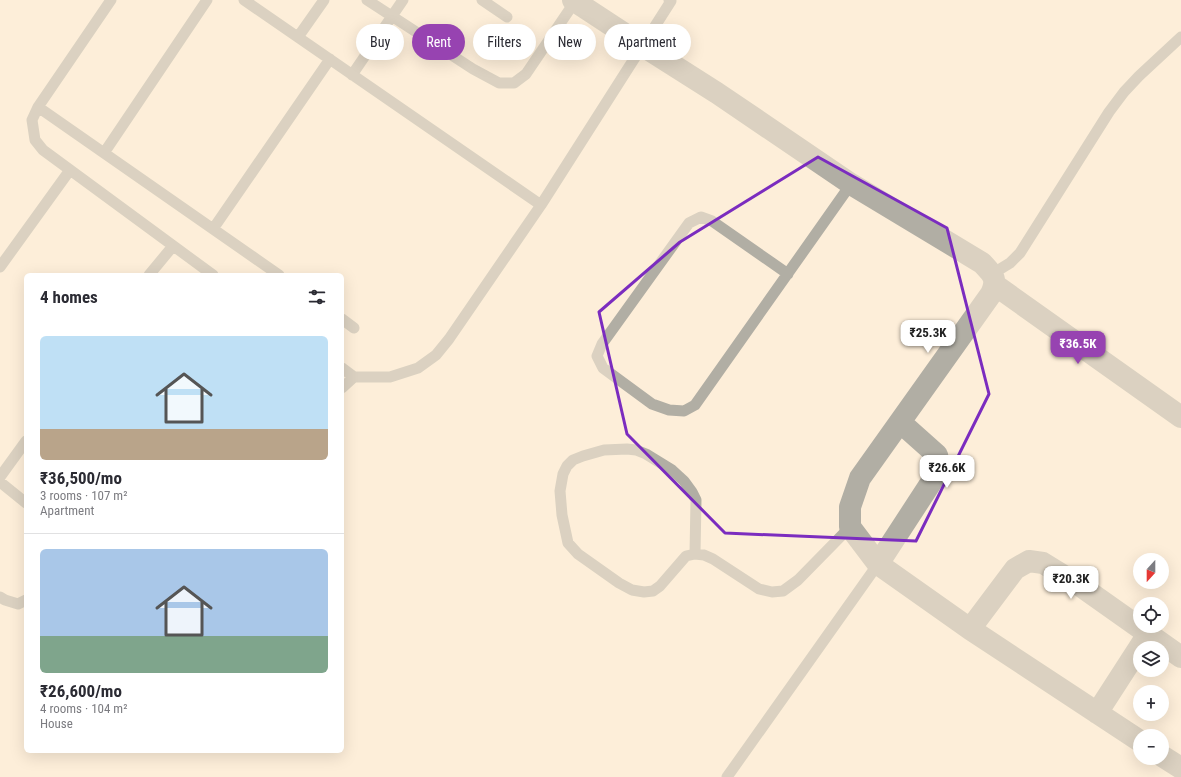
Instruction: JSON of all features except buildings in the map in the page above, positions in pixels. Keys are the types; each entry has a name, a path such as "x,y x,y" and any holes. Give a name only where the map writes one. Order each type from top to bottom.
{"street":[{"path":"574,0 610,24"},
{"path":"665,60 717,93 851,184 982,264 994,279 1181,418"},
{"path":"994,279 991,294 860,478 850,507 850,527 878,564 970,629 1133,736"},
{"path":"878,564 934,478 939,466 937,455 900,422"},
{"path":"970,629 1015,569 1029,561 1043,563 1082,587 1181,657"},
{"path":"1097,713 1148,634"},
{"path":"1169,760 1181,768"}],"lane":[{"path":"111,0 38,107 32,120 35,140 43,150 210,273"},
{"path":"104,153 207,0"},
{"path":"244,0 541,206"},
{"path":"298,37 324,0"},
{"path":"367,0 473,69 499,83 514,83 526,74 574,0"},
{"path":"352,75 403,0"},
{"path":"482,0 507,17"},
{"path":"656,24 671,0"},
{"path":"994,279 1020,253 1109,112 1124,92 1181,37"},
{"path":"213,229 330,59"},
{"path":"344,370 354,377 390,376 418,368 436,355 449,339 541,206 634,60"},
{"path":"38,107 276,273"},
{"path":"0,267 70,170"},
{"path":"788,274 712,221 701,217 689,223 602,344 597,356 603,368 652,404 669,410 684,411 695,405 788,274 851,184"},
{"path":"151,273 173,246"},
{"path":"344,320 354,328"},
{"path":"344,386 354,377"},
{"path":"0,477 24,444"},
{"path":"695,554 696,500 684,481 672,470 646,454 636,450 627,449 604,450 573,460 567,466 562,474 560,491 564,530 568,542 578,554 619,584 632,590 653,592 686,556 695,554 704,555 713,559 759,589 772,592 783,591 798,580 850,527"},
{"path":"0,482 24,501"},
{"path":"728,777 878,564"},
{"path":"0,597 18,604 24,601"}],"highlighted area":[{"path":"818,157 947,228 989,394 916,541 725,533 627,434 599,312 680,242"}]}
